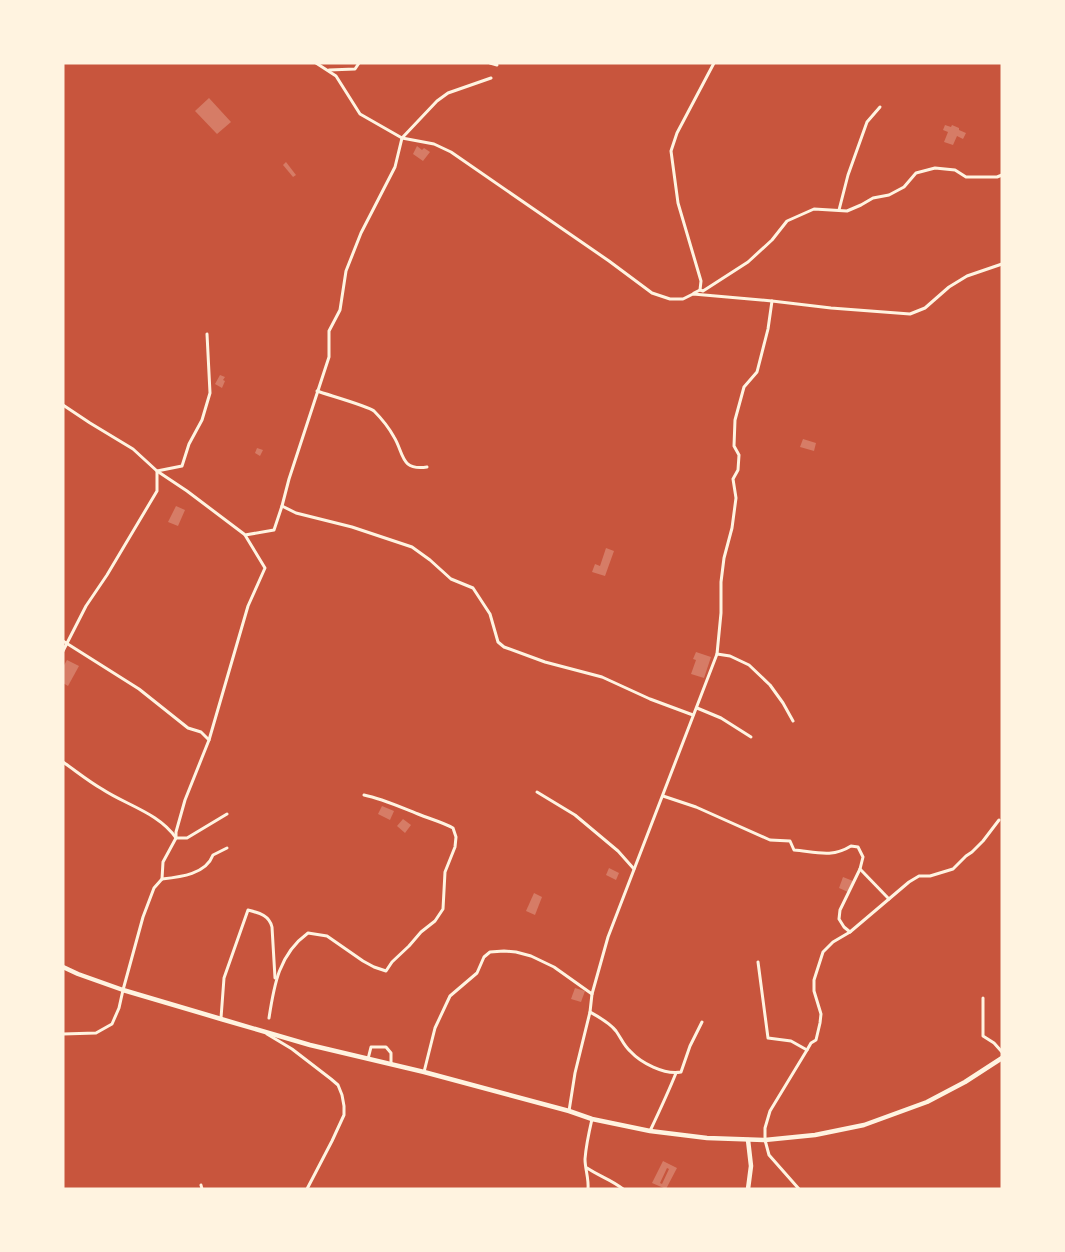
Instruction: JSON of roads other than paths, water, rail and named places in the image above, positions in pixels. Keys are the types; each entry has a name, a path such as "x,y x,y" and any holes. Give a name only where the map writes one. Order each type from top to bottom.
{"main road":[{"path":"63,968 123,990 220,1020 424,1072 591,1119 650,1131 707,1138 765,1140 815,1135 864,1125 927,1102 965,1082 1002,1058"},
{"path":"748,1140 751,1166 748,1189"}],"street":[{"path":"316,63 336,76 360,114 402,138 434,144 451,152 603,256 652,293 670,299 683,299 700,290 703,291 748,262 772,240 787,221 814,209 847,211 873,198 889,195 904,187 916,173 935,168 955,171 966,177 1002,175"},
{"path":"328,70 354,69 359,63"},
{"path":"490,63 497,65"},
{"path":"700,290 701,280 678,202 671,151 677,133 714,63"},
{"path":"245,535 274,530 329,357 329,331 340,310 346,271 361,233 395,166 402,138 436,101 447,93 491,78"},
{"path":"839,210 848,175 867,122 880,106"},
{"path":"693,294 910,314 925,308 950,287 968,276 1002,264"},
{"path":"569,1111 592,994 608,937 717,654 721,582 736,498 733,480 738,470 739,455 734,446 735,420 744,387 757,372 768,329 772,301"},
{"path":"157,471 182,466 189,444 202,420 210,393 207,334"},
{"path":"317,391 372,409 394,437 402,457 410,466 417,469 427,467"},
{"path":"63,405 133,449 157,471 245,535 265,568 248,606 208,740 185,800 176,838 163,862 162,879 154,888 143,917 119,1008 112,1024 96,1033 63,1034"},
{"path":"63,651 65,642 86,606 157,491 157,471"},
{"path":"282,506 296,513 352,527 412,547 451,579 473,588 490,614 498,642 504,647 545,662 602,677 650,699 693,715"},
{"path":"65,642 139,689 188,728 201,732 208,740"},
{"path":"717,654 730,656 749,664 770,685 793,721"},
{"path":"697,708 721,718 751,737"},
{"path":"63,762 102,789 169,828 176,838"},
{"path":"537,792 575,815 618,851 634,869"},
{"path":"275,979 289,951 308,933 327,936 368,964 386,971 421,932 435,921 443,909 445,872 455,847 456,837 453,828 440,821 364,795"},
{"path":"663,796 696,807 770,840 790,841 794,850 819,854 840,853 851,846 858,848 863,857 860,869 840,910 839,919 850,932"},
{"path":"176,838 187,838 227,814"},
{"path":"799,1189 769,1155 765,1128 770,1111 811,1043 816,1040 821,1014 814,991 814,980 823,952 909,882 919,876 930,876 953,869 983,841 999,820"},
{"path":"162,879 190,875 211,862 213,855 226,848"},
{"path":"860,869 889,899"},
{"path":"220,1020 224,978 248,910 263,915 270,920 272,927 275,979 269,1018"},
{"path":"424,1072 435,1028 450,996 477,973 484,957 490,952 516,952 531,956 554,967 592,994"},
{"path":"758,962 768,1038 791,1041 807,1050"},
{"path":"983,998 983,1036 994,1042 1002,1052"},
{"path":"590,1012 616,1030 629,1051 643,1061 666,1072 676,1073 681,1072 702,1022"},
{"path":"263,1031 292,1049 331,1079 338,1085 342,1095 345,1106 344,1115 307,1189"},
{"path":"368,1059 371,1047 386,1047 391,1053 391,1064"},
{"path":"650,1131 676,1073"},
{"path":"588,1189 585,1155 591,1119"},
{"path":"585,1167 613,1181 623,1189"}]}
